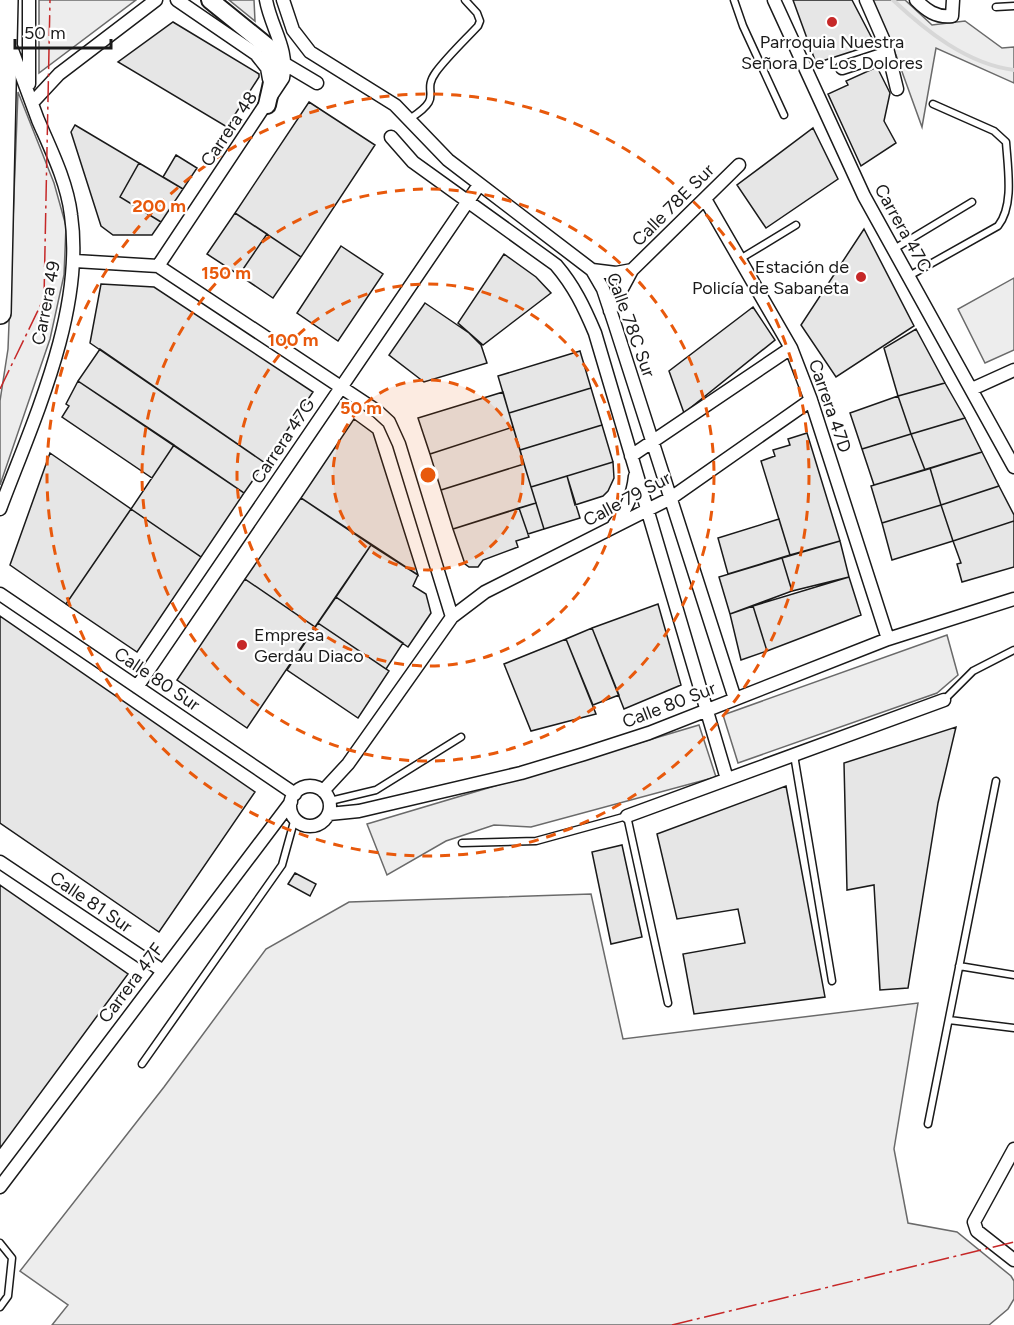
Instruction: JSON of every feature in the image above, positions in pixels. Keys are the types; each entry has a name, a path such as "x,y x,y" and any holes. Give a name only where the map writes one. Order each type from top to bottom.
{"highway":[{"path":"0,314 7,0"}],"street":[{"path":"29,0 28,64 32,103"},
{"path":"32,103 59,74 156,0"},
{"path":"177,0 263,61 269,78 267,105"},
{"path":"210,0 268,47 272,54 274,69 267,105"},
{"path":"266,0 269,16 284,51 285,64 316,83"},
{"name":"Calle 78C Sur","path":"283,0 293,30 310,52 395,105 411,118 448,160 592,270 610,311 735,699"},
{"name":"Carrera 47C","path":"774,0 819,102 894,249 1014,467"},
{"path":"866,0 888,53 897,89"},
{"path":"916,0 936,15 952,16 953,0"},
{"name":"Carrera 49","path":"0,509 49,375 63,323 75,261 71,213 59,170 6,33"},
{"path":"842,68 888,53"},
{"name":"Carrera 48","path":"158,266 267,105 283,78 285,64"},
{"name":"Calle 78C Sur","path":"391,137 413,162 556,265 571,282 595,333 727,779"},
{"name":"Calle 78E Sur","path":"610,311 632,270 739,165"},
{"name":"Carrera 47G","path":"137,687 479,185"},
{"name":"Carrera 47D","path":"705,199 791,348 811,400 888,639"},
{"path":"75,261 158,266 377,411 389,422 395,433 452,617 348,764 327,802 320,823 301,824 295,818 293,798 306,787 327,802"},
{"name":"Calle 78E Sur","path":"592,270 616,273 632,270"},
{"name":"Calle 79 Sur","path":"631,456 791,348"},
{"path":"972,389 1014,370"},
{"name":"Calle 79 Sur","path":"452,617 485,592 670,498 811,400"},
{"path":"611,528 630,501 636,472"},
{"name":"Calle 80 Sur","path":"0,594 137,687 293,798"},
{"name":"Calle 80 Sur","path":"327,802 346,814 521,772 650,733 888,639 1014,599"},
{"path":"627,816 944,700"},
{"name":"Carrera 47F","path":"0,1186 293,798"},
{"name":"Calle 81 Sur","path":"0,862 163,971"},
{"path":"1014,1149 976,1214 974,1227 1014,1260"}],"lane":[{"path":"411,118 427,107 431,101 435,74 478,26 480,21 477,13 465,0"},
{"path":"734,0 743,26 784,115"},
{"path":"996,7 1014,6"},
{"path":"909,276 998,226 1007,217 1011,207 1006,142 994,130 933,104"},
{"path":"894,249 972,202"},
{"path":"740,260 796,225"},
{"path":"944,700 972,671 1014,651"},
{"path":"327,802 376,790 461,737"},
{"path":"794,755 832,981"},
{"path":"928,1124 996,781"},
{"path":"462,843 536,841 627,816 668,1003"},
{"path":"142,1064 282,865 295,818"},
{"path":"959,966 1014,975"},
{"path":"949,1020 1014,1028"},
{"path":"0,1243 12,1258 8,1296 0,1307"}],"shaded area":[{"path":"39,0 136,0 39,73"},
{"path":"229,0 254,0 255,21"},
{"path":"870,0 905,0 932,25 965,21 1002,48 1014,47 1014,83 936,48 922,127 896,55"},
{"path":"18,92 54,183 66,226 64,275 50,339 0,485 0,401 8,349"},
{"path":"1014,278 1014,350 985,363 958,309"},
{"path":"947,635 958,675 937,693 738,763 723,715"},
{"path":"699,725 716,777 531,827 494,825 446,841 387,875 367,824"},
{"path":"591,894 623,1039 918,1003 894,1149 908,1223 957,1232 1011,1276 1014,1281 1014,1299 1008,1309 989,1325 52,1325 68,1305 20,1271 164,1087 266,949 349,902"}],"building":[{"name":"Parroquia Nuestra Señora De Los Dolores","path":"793,0 852,0 875,44 816,63"},
{"path":"173,22 259,74 227,127 118,62"},
{"path":"877,67 890,93 884,121 896,143 861,166 828,94 848,85 846,81"},
{"path":"309,102 375,145 301,257 235,213"},
{"path":"75,125 139,163 120,197 161,222 152,235 113,235 101,226 71,132"},
{"path":"813,128 838,179 766,228 737,185"},
{"path":"176,155 197,168 183,189 163,177"},
{"path":"139,163 183,189 161,222 120,197"},
{"path":"235,213 267,234 239,275 207,254"},
{"name":"Estación de Policía de Sabaneta","path":"864,229 914,326 836,377 801,325"},
{"path":"267,234 301,257 273,298 239,275"},
{"path":"341,246 383,274 338,341 297,313"},
{"path":"504,254 536,277 551,293 483,345 458,323"},
{"path":"101,284 154,287 313,392 265,463 90,343"},
{"path":"425,303 469,333 481,345 487,363 424,382 389,355"},
{"path":"753,307 775,340 684,413 669,371"},
{"path":"916,329 945,383 898,396 884,348"},
{"path":"100,349 265,463 244,493 78,381"},
{"path":"580,351 591,388 509,413 498,376"},
{"path":"78,381 174,445 152,478 62,417 69,406 66,404"},
{"path":"945,383 965,418 911,434 898,396"},
{"path":"591,388 602,425 520,450 509,413"},
{"path":"503,392 513,427 430,454 418,418"},
{"path":"898,396 911,434 862,449 850,413"},
{"path":"965,418 982,452 925,470 911,434"},
{"path":"354,419 373,433 418,575 301,498"},
{"path":"602,425 613,462 531,487 520,450"},
{"path":"513,427 524,464 441,490 430,454"},
{"path":"807,433 840,541 790,555 761,461 775,456 773,450 790,445 788,439"},
{"path":"911,434 925,470 874,485 862,449"},
{"path":"174,445 244,493 201,557 131,509"},
{"path":"982,452 999,486 941,505 930,468"},
{"path":"50,453 131,509 66,604 10,565"},
{"path":"613,462 614,478 608,491 603,496 575,505 567,476"},
{"path":"524,464 536,503 453,529 441,490"},
{"path":"930,468 941,505 882,523 871,486"},
{"path":"567,476 580,518 544,529 531,487"},
{"path":"999,486 1014,515 1014,521 953,541 941,505"},
{"path":"301,498 371,545 315,627 245,579"},
{"path":"536,503 544,529 528,534 519,508"},
{"path":"941,505 953,541 892,560 882,523"},
{"path":"519,508 529,537 516,541 518,547 483,560 478,567 469,567 465,564 453,529"},
{"path":"131,509 201,557 137,652 66,604"},
{"path":"779,519 790,555 728,574 718,538"},
{"path":"1014,521 1014,567 962,582 957,564 961,563 953,541"},
{"path":"840,541 849,577 792,591 782,558"},
{"path":"371,545 418,575 413,586 426,594 431,613 408,647 336,597"},
{"path":"782,558 792,591 730,614 719,577"},
{"path":"849,577 861,615 767,651 753,606"},
{"path":"245,579 315,627 247,728 177,680"},
{"path":"336,597 403,643 386,669 318,623"},
{"path":"658,604 681,685 624,709 592,628"},
{"path":"753,606 767,651 741,660 730,614"},
{"path":"0,616 255,792 159,932 0,823"},
{"path":"318,623 389,671 358,718 287,670"},
{"path":"592,628 619,695 593,705 566,639"},
{"path":"566,639 596,714 531,731 504,664"},
{"path":"956,727 938,803 908,988 880,990 874,885 847,890 844,763"},
{"path":"786,786 825,997 694,1014 683,954 745,943 738,909 677,919 657,834"},
{"path":"622,845 642,937 611,944 592,852"},
{"path":"295,873 316,884 310,896 288,884"},
{"path":"0,885 128,974 0,1148"}],"waterway":[{"path":"893,0 948,44 980,61 1014,70"}],"power":[{"path":"0,389 44,298 50,0"},
{"path":"672,1325 1014,1242"}],"place":[{"name":"Parroquia Nuestra Señora De Los Dolores","path":"832,22"},
{"name":"Estación de Policía de Sabaneta","path":"861,277"},
{"name":"Empresa Gerdau Diaco","path":"242,645"}]}
